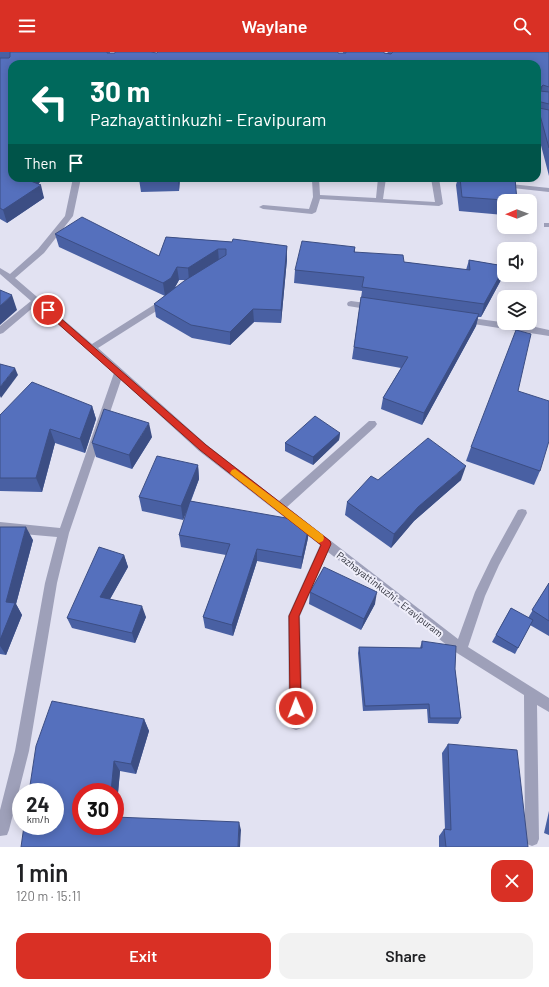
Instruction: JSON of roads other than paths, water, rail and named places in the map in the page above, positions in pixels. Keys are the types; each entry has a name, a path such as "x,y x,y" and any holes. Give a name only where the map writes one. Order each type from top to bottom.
{"street":[{"path":"9,279 41,251 69,216 76,182"},
{"path":"263,207 312,212 317,197 315,182"},
{"path":"379,200 381,182"},
{"path":"317,197 439,204 436,182"},
{"path":"495,184 549,190"},
{"name":"Pazhayattinkuzhi - Eravipuram","path":"0,270 92,348 203,448 461,650 530,692 549,706"},
{"path":"92,348 170,298"},
{"path":"0,331 36,301"},
{"path":"351,304 382,308"},
{"path":"453,318 549,333"},
{"path":"2,830 22,751 51,583 64,533 119,373"},
{"path":"280,507 372,424"},
{"path":"461,650 479,596 495,562 522,513"},
{"path":"0,527 64,533"},
{"path":"296,723 294,616 326,544"},
{"path":"530,692 532,839"}]}
